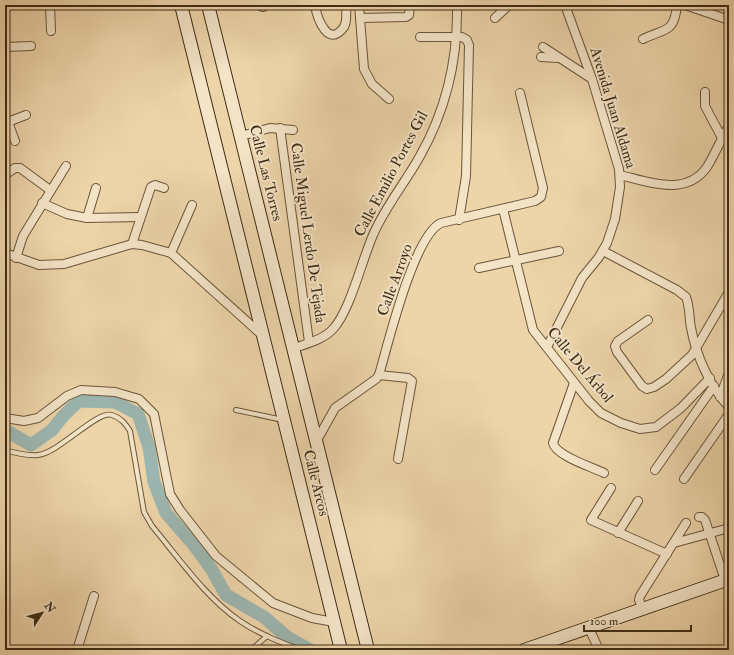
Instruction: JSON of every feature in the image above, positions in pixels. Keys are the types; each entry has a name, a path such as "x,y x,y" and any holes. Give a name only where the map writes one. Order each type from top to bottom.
{"main road":[{"path":"181,5 263,336"},
{"name":"Calle Las Torres","path":"208,5 292,349"},
{"name":"Calle Arcos","path":"263,336 341,650"},
{"name":"Calle Arcos","path":"292,349 367,648"},
{"path":"524,650 643,610 727,579"}],"street":[{"path":"50,5 51,31"},
{"path":"315,5 317,17 325,31 331,34 336,34 344,27 346,22 347,5"},
{"path":"359,5 363,63 366,75 372,84 389,99"},
{"path":"361,18 406,17 409,15 410,5"},
{"name":"Calle Emilio Portes Gil","path":"292,349 327,334 340,320 375,230 426,145 438,117 452,74 458,37 457,5"},
{"path":"495,18 509,5"},
{"name":"Avenida Juan Aldama","path":"547,347 582,278 603,251 615,219 620,187 620,175 592,79 564,5"},
{"path":"642,39 671,27 675,19 677,5"},
{"path":"685,5 729,20"},
{"path":"420,37 458,37 467,40 469,47 466,176 459,220"},
{"path":"5,48 31,46"},
{"path":"543,47 592,79"},
{"path":"540,57 560,58"},
{"path":"705,92 705,106 722,138"},
{"name":"Calle Arroyo","path":"378,375 410,272 433,227 441,223 535,201 542,193 520,93"},
{"path":"15,141 7,123 26,115"},
{"path":"620,175 669,186 690,183 699,177 708,165 729,126"},
{"path":"241,136 270,128 293,130"},
{"name":"Calle Miguel Lerdo De Tejada","path":"280,128 309,342"},
{"path":"16,258 23,236 66,166"},
{"path":"5,176 15,168 20,168 50,190"},
{"path":"132,244 151,187 155,185 164,188"},
{"path":"86,218 96,188"},
{"path":"42,203 67,214 86,218 140,217"},
{"path":"172,253 192,205"},
{"name":"Calle Del Árbol","path":"503,209 514,259 536,335 574,383 601,413 621,423 645,429 656,427 712,382"},
{"path":"5,253 38,265 64,264 132,244 142,245 172,253 263,336"},
{"path":"479,268 514,259 559,251"},
{"path":"603,251 677,290 686,297 690,328 696,349 720,397 729,407"},
{"path":"648,320 618,341 615,346 616,352 644,388 654,387 684,365 696,349 729,292"},
{"path":"720,397 729,373"},
{"path":"316,443 335,408 376,379 378,375 408,378 412,382 398,459"},
{"path":"654,470 712,382"},
{"path":"574,383 553,445 559,453 604,473"},
{"path":"5,418 24,421 38,418 67,396 81,390 115,392 139,399 154,414 170,494 180,510 216,556 256,591 273,603 293,612 312,618 334,622"},
{"path":"684,479 729,414"},
{"path":"611,488 591,518 593,522 667,554"},
{"path":"618,532 638,501"},
{"path":"699,517 702,517 705,520 709,535 727,579"},
{"path":"643,610 639,600 640,596 674,544 686,522"},
{"path":"674,544 729,528"},
{"path":"77,650 94,596"},
{"path":"590,628 598,650"}],"lane":[{"path":"236,410 283,420"},
{"path":"5,450 18,454 39,455 56,448 101,416 111,414 122,420 130,431 144,512 152,526 215,601 240,621 267,636 301,650"},
{"path":"251,650 267,636"}],"waterway":[{"path":"5,430 31,445 52,430 65,414 79,401 115,402 138,414 149,447 154,482 166,513 193,544 212,570 226,595 264,617 287,637 310,650"}]}
